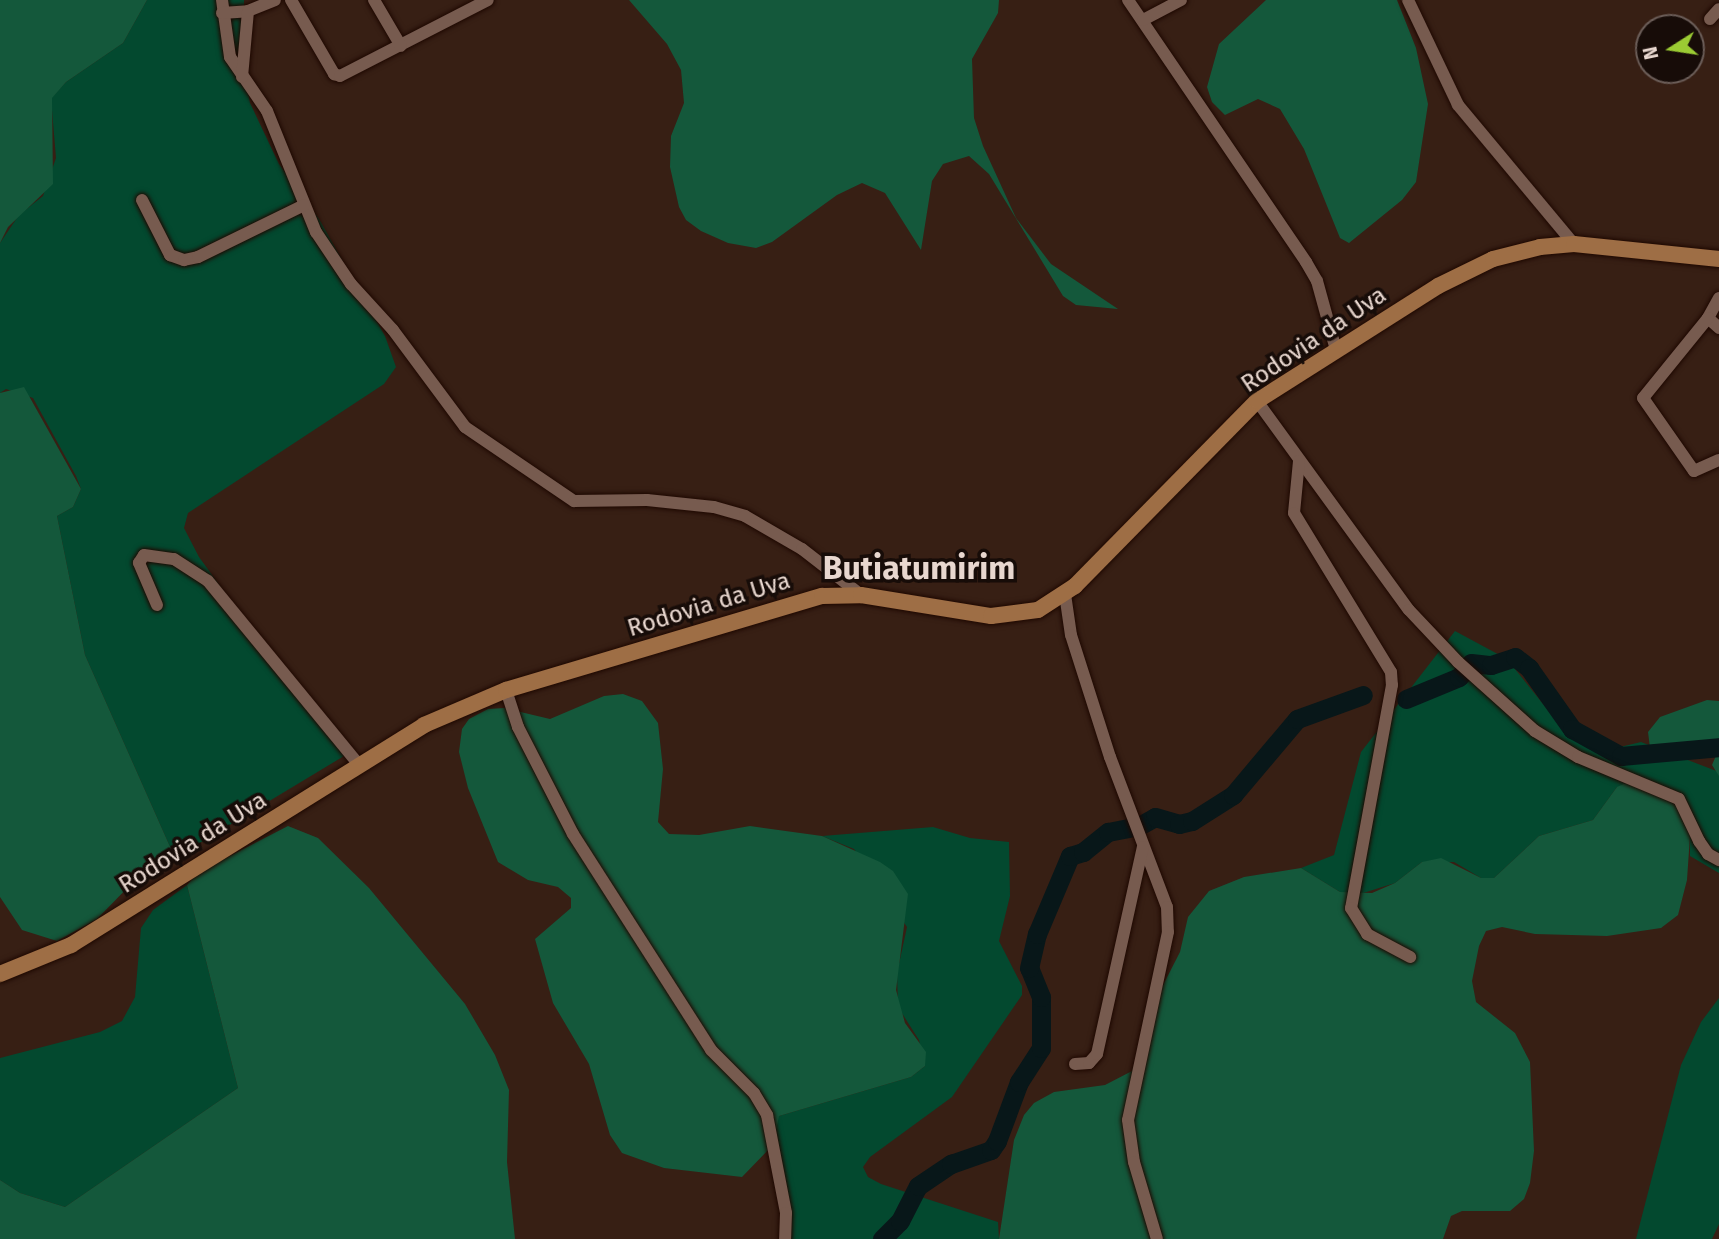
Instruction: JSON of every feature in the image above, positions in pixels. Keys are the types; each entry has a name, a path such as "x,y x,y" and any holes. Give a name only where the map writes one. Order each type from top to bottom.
{"street":[{"path":"275,0 248,12 222,7 230,57 267,111 304,205 332,258 400,339 453,414 516,466 574,501 647,500 728,509 802,549 862,594"},
{"path":"291,0 334,74 340,76 401,46 465,5 488,0"},
{"path":"374,0 401,46"},
{"path":"1128,0 1306,262 1317,281 1336,350"},
{"path":"1143,20 1181,0"},
{"path":"1408,0 1458,105 1574,244"},
{"path":"242,77 248,12"},
{"path":"142,200 170,255 184,260 198,257 304,205"},
{"name":"Rodovia da Uva","path":"0,974 71,945 442,716 506,690 799,601 862,594 1011,617 1038,610 1065,594 1257,401 1336,350 1482,264 1540,247 1574,244 1719,258"},
{"path":"1719,298 1708,318 1643,398 1694,471 1719,460"},
{"path":"1708,318 1719,328"},
{"path":"1257,401 1409,610 1458,662 1535,731 1578,757 1679,799 1707,854 1719,859"},
{"path":"1299,461 1294,513 1384,661 1392,685 1351,908 1367,934 1410,957"},
{"path":"156,605 139,563 144,555 174,559 208,581 359,765"},
{"path":"1065,594 1071,635 1143,848 1167,907 1168,932 1128,1120 1134,1162 1157,1239"},
{"path":"506,690 527,746 579,844 711,1050 754,1093 767,1115 786,1213 785,1239"},
{"path":"1076,1064 1089,1063 1097,1054 1143,848"}],"green space":[{"path":"0,0 147,0 123,43 66,82 52,98 53,184 8,227 0,243"},
{"path":"147,0 244,0 244,70 250,103 279,164 319,219 385,336 396,367 384,384 188,513 184,528 199,557 344,756 175,858 85,655 57,516 73,507 81,489 33,398 6,389 0,393 0,243 19,215 43,196 56,158 51,98 66,82 123,43"},
{"path":"629,0 999,0 998,13 972,59 974,118 983,146 1016,218 1051,264 1118,309 1076,305 1063,296 989,174 969,156 943,164 932,181 921,250 885,193 862,183 837,195 772,242 756,248 728,243 701,231 686,220 679,207 670,167 671,136 684,103 681,70 667,44"},
{"path":"1266,0 1397,0 1416,48 1428,104 1416,182 1402,200 1349,243 1340,238 1304,149 1280,109 1258,99 1225,115 1212,102 1207,87 1219,44"},
{"path":"24,387 81,489 73,507 57,516 85,655 175,858 137,878 97,919 57,941 22,930 0,897 0,393"},
{"path":"1455,631 1507,659 1551,714 1599,745 1620,747 1641,742 1719,772 1719,873 1690,856 1690,836 1617,787 1593,820 1539,836 1494,878 1481,878 1454,862 1422,862 1395,883 1360,894 1340,892 1301,868 1334,855 1361,752"},
{"path":"623,694 642,701 658,723 663,769 658,822 669,834 699,835 750,826 822,836 880,862 893,871 908,894 896,990 905,1023 926,1052 925,1066 911,1077 779,1116 773,1145 742,1177 664,1168 622,1153 610,1135 589,1064 553,1003 535,939 571,908 571,898 558,887 528,880 498,862 468,788 459,752 462,729 469,719 488,709 504,708 550,719 604,696"},
{"path":"1707,700 1719,701 1719,776 1712,765 1718,751 1713,746 1660,753 1650,748 1648,732 1660,717"},
{"path":"1628,782 1676,796 1690,836 1687,880 1678,915 1661,928 1607,936 1535,934 1502,927 1486,931 1479,946 1472,981 1476,1002 1515,1033 1530,1062 1534,1151 1530,1183 1524,1199 1510,1211 1462,1211 1451,1216 1443,1239 999,1239 1014,1140 1024,1115 1034,1103 1054,1092 1105,1085 1132,1071 1159,993 1180,952 1188,917 1209,891 1244,877 1301,868 1340,892 1372,893 1395,883 1422,862 1441,858 1481,878 1494,878 1539,836 1593,820 1617,787"},
{"path":"288,826 318,838 369,888 465,1004 495,1055 509,1090 507,1162 515,1239 0,1239 0,1180 20,1193 65,1207 238,1088 187,885 199,872"},
{"path":"933,827 970,838 1009,842 1010,896 999,941 1022,986 1022,995 952,1097 870,1157 863,1167 868,1177 881,1184 998,1222 999,1239 789,1239 773,1130 779,1116 911,1077 925,1066 919,1040 898,1007 897,973 907,927 854,849 822,836"},
{"path":"187,885 238,1088 65,1207 20,1193 0,1180 0,1058 100,1032 122,1021 135,997 141,928 153,910"},
{"path":"1719,998 1719,1224 1712,1239 1636,1239 1681,1065 1701,1022"}],"waterway":[{"path":"1406,699 1459,677 1471,663 1491,665 1515,657 1529,668 1572,729 1621,756 1719,747"},
{"path":"882,1239 900,1221 918,1186 951,1164 991,1150 997,1141 1019,1082 1041,1048 1041,997 1029,968 1037,934 1070,856 1083,852 1108,832 1139,826 1155,817 1179,824 1192,821 1233,795 1297,719 1363,695"}],"district":[{"name":"Butiatumirim","path":"919,568"}]}
